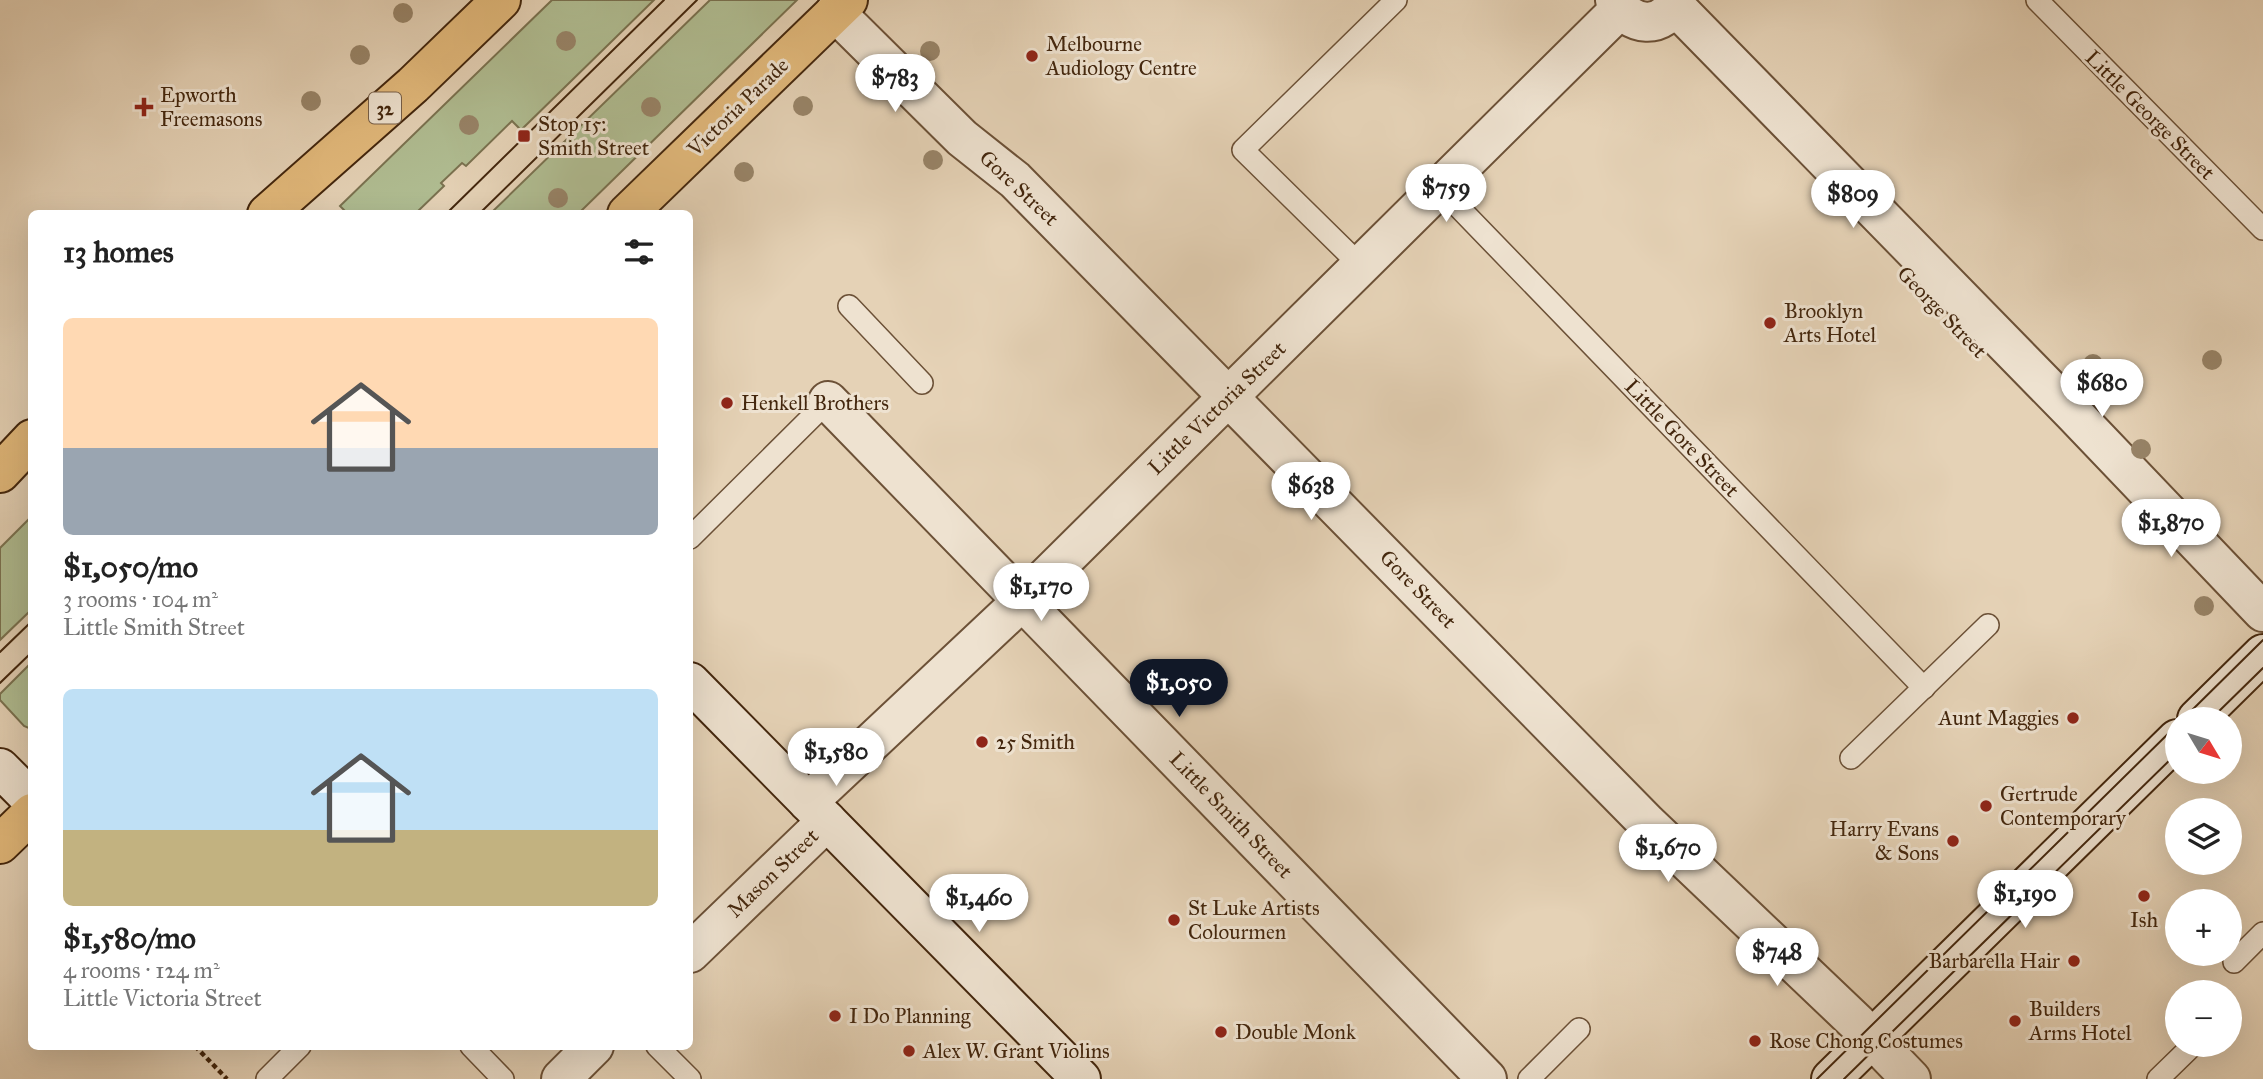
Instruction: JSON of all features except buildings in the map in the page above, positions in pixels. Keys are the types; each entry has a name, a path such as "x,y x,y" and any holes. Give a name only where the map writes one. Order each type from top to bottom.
{"main road":[{"name":"32","path":"272,210 413,85 501,0"},
{"name":"Victoria Parade","path":"631,210 841,6"},
{"path":"0,473 28,443"},
{"path":"0,844 28,817"}],"street":[{"name":"Little Victoria Street","path":"817,812 1023,600 1440,188 1618,5"},
{"path":"1618,5 1628,17 1648,22 1669,8"},
{"name":"Gore Street","path":"841,6 962,138 1015,180 1647,823 1911,1079"},
{"name":"George Street","path":"1669,8 2052,425 2123,465 2263,612"},
{"name":"Little Smith Street","path":"828,401 1487,1079"},
{"path":"2209,707 2263,654"},
{"path":"693,685 1081,1079"},
{"path":"1831,1079 2165,751"},
{"path":"0,768 28,796"},
{"name":"Mason Street","path":"693,950 817,812"},
{"path":"561,1079 590,1050"}],"lane":[{"path":"1361,266 1244,149 1396,0"},
{"name":"Little George Street","path":"2037,0 2263,229"},
{"name":"Little Gore Street","path":"1440,188 1924,688"},
{"path":"849,306 922,383"},
{"path":"693,535 828,401"},
{"path":"1851,758 1988,625"},
{"path":"2242,954 2263,933"},
{"path":"1528,1079 1579,1029"},
{"path":"267,1079 296,1050"},
{"path":"475,1050 503,1079"},
{"path":"661,1050 690,1079"},
{"path":"2158,1079 2181,1057"}],"path":[{"path":"199,1050 226,1079"}],"green space":[{"path":"552,0 654,0 521,130 512,121 466,166 462,163 441,183 444,186 419,210 344,210 340,206"},
{"path":"710,0 797,0 582,210 494,210"},
{"path":"28,520 28,613 0,640 0,548"},
{"path":"28,666 28,728 0,700 0,694"}],"tram line":[{"path":"450,210 664,0"},
{"path":"483,210 697,0"},
{"path":"0,652 28,625"},
{"path":"2195,707 2263,640"},
{"path":"0,683 28,656"},
{"path":"2223,707 2263,668"},
{"path":"1817,1079 2165,737"},
{"path":"1844,1079 2165,765"}],"place":[{"name":"Melbourne Audiology Centre","path":"1032,56"},
{"name":"Epworth Freemasons","path":"144,107"},
{"name":"Stop 15: Smith Street","path":"524,136"},
{"name":"Brooklyn Arts Hotel","path":"1770,323"},
{"name":"Henkell Brothers","path":"727,403"},
{"name":"Aunt Maggies","path":"2073,718"},
{"name":"25 Smith","path":"982,742"},
{"name":"Gertrude Contemporary","path":"1986,806"},
{"name":"Harry Evans & Sons","path":"1953,841"},
{"name":"Ish","path":"2144,896"},
{"name":"St Luke Artists Colourmen","path":"1174,920"},
{"name":"Barbarella Hair","path":"2074,961"},
{"name":"I Do Planning","path":"835,1016"},
{"name":"Builders Arms Hotel","path":"2015,1021"},
{"name":"Double Monk","path":"1221,1032"},
{"name":"Rose Chong Costumes","path":"1755,1041"},
{"name":"Alex W. Grant Violins","path":"909,1051"}]}
